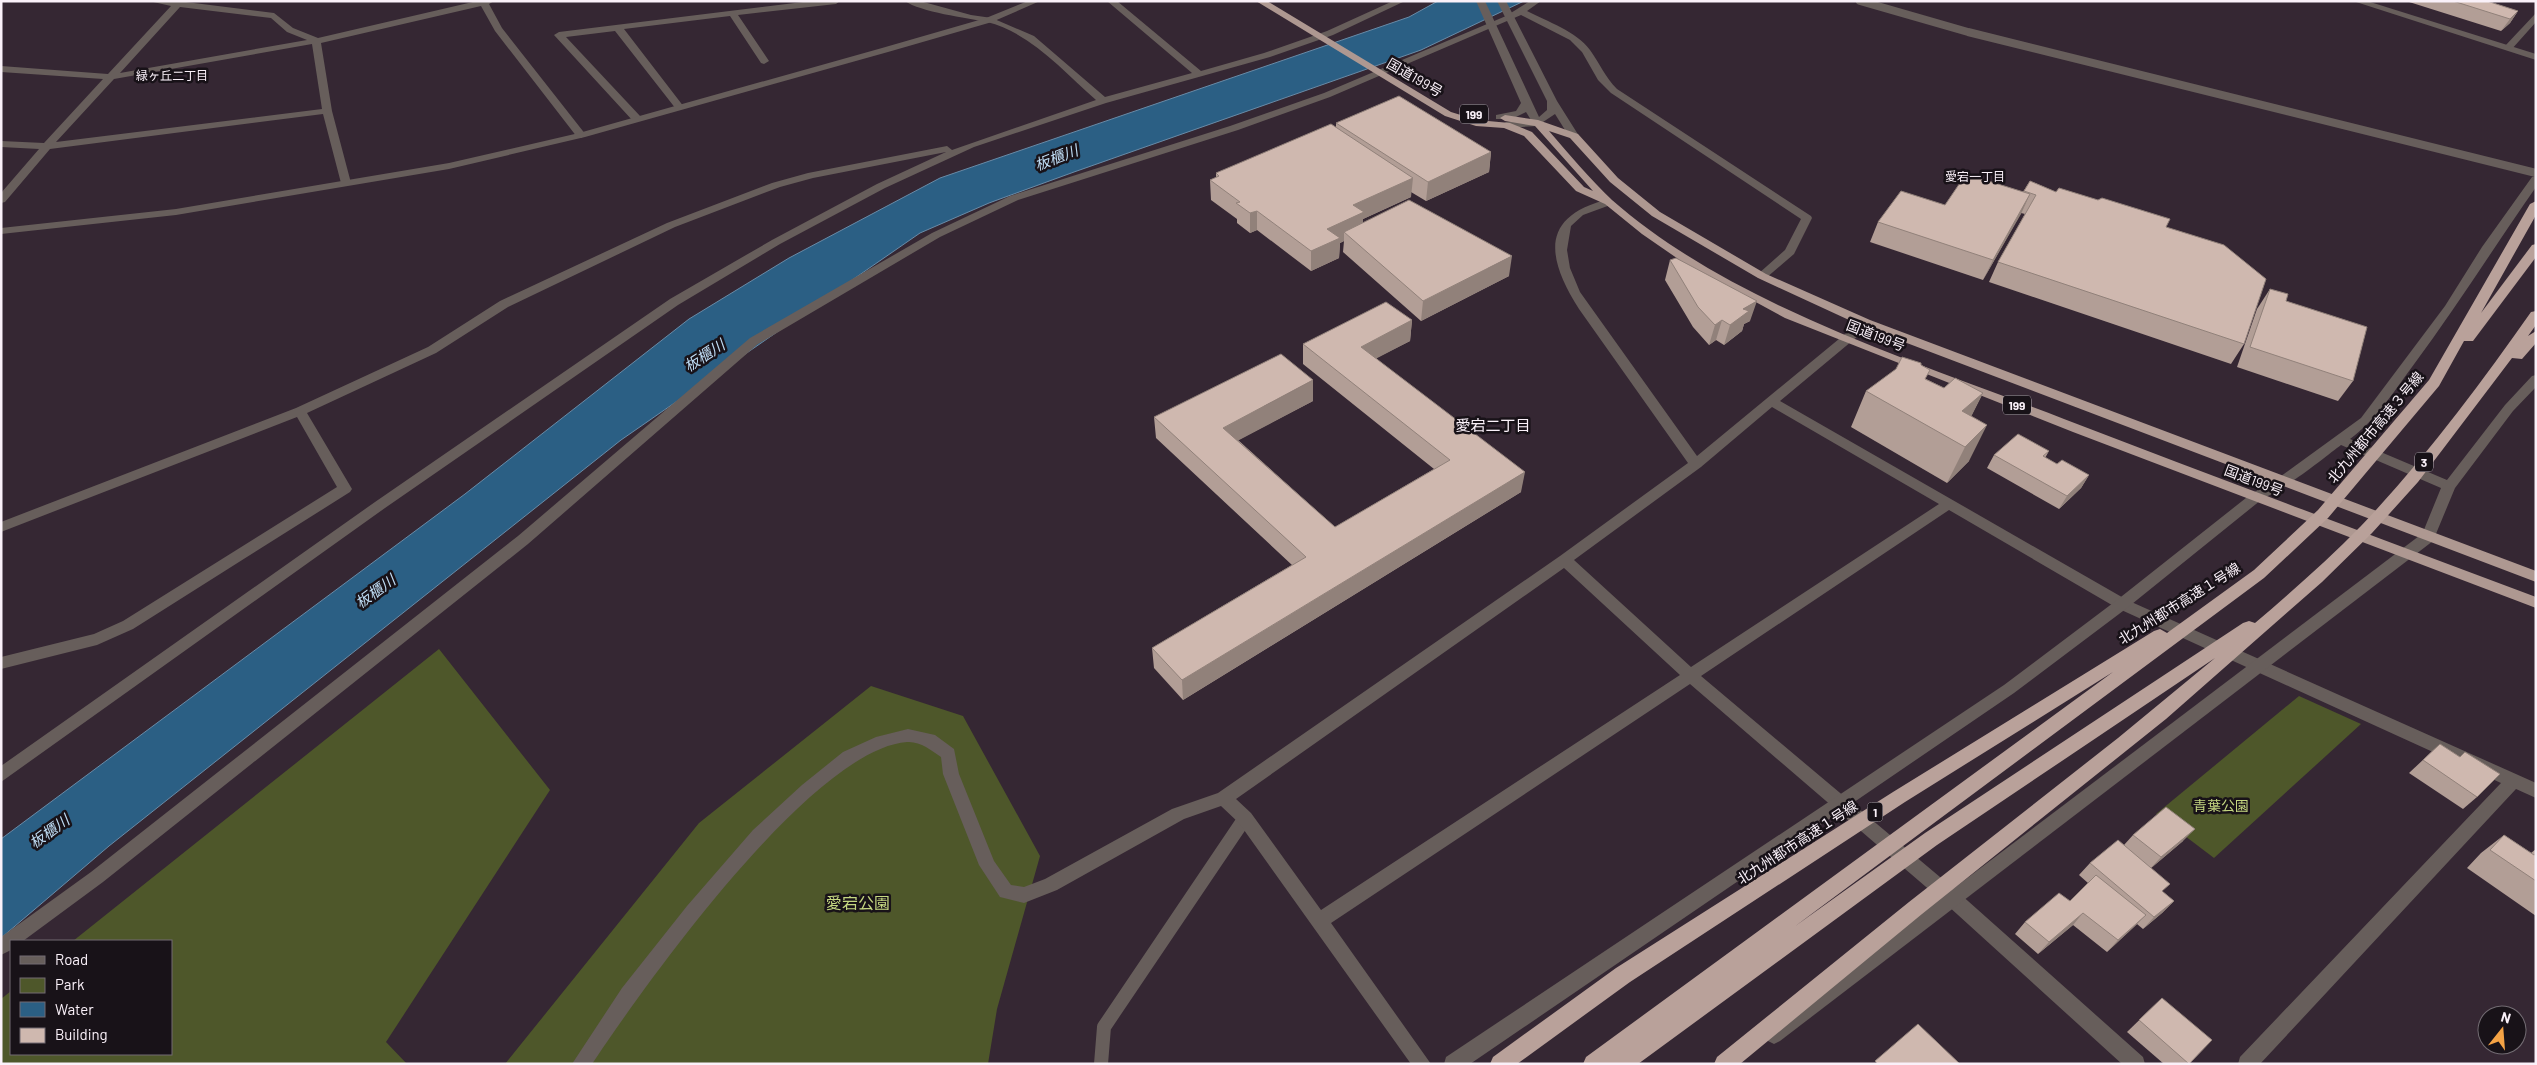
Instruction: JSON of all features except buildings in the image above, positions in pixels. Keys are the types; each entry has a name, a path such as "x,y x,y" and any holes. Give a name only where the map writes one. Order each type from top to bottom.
{"highway":[{"name":"国道199号","path":"1260,1 1328,37"},
{"name":"国道199号","path":"1278,1 1328,37 1460,119 1503,121 1528,134 1580,189 1609,202 1646,232 1688,261 1790,315 1848,340 2405,555 2536,603"},
{"path":"1537,123 1574,136"},
{"path":"1537,123 1609,202"},
{"name":"国道199号","path":"1574,136 1596,162 1637,199 1716,251 1762,276 1866,324 2536,577"},
{"name":"北九州都市高速３号線","path":"2259,574 2323,514 2434,383 2536,204"},
{"path":"2434,383 2536,248"},
{"name":"3","path":"2475,402 2536,315"},
{"name":"3","path":"2296,596 2367,529 2475,402 2536,335"},
{"name":"北九州都市高速１号線","path":"1500,1064 1623,975 1865,819 2259,574"},
{"name":"北九州都市高速１号線","path":"1593,1064 2259,574"},
{"path":"1621,1064 1931,839 2296,596"},
{"path":"1724,1064 1961,872 2116,750 2210,673 2296,596"}],"street":[{"path":"153,1 274,16 290,30 316,41"},
{"path":"638,119 559,35 836,1"},
{"path":"909,1 972,18 989,20 1031,38 1103,101"},
{"path":"1,231 176,212 287,195 346,182 449,166 582,135 989,20 1036,1"},
{"path":"1111,1 1200,75"},
{"path":"1,775 380,505 674,302 776,242 881,186 970,145 1103,101 1200,75 1328,37 1401,1"},
{"path":"1480,1 1526,103 1537,123"},
{"path":"1501,1 1552,101 1574,136"},
{"path":"10,940 96,877 523,540 754,341 936,235 1014,198 1234,128 1381,70 1508,15 1521,12 1537,1"},
{"path":"2356,1 2536,57"},
{"path":"1,69 111,77 316,41 486,2 498,29 582,135"},
{"path":"1,200 47,146 178,4"},
{"path":"1521,12 1573,38 1586,50 1601,78 1614,92 1807,218 1790,252 1762,276"},
{"path":"732,13 764,61"},
{"path":"2508,48 2536,16"},
{"path":"618,28 678,107"},
{"path":"316,41 327,111 346,182"},
{"path":"1503,121 1537,123 1552,111 1552,101"},
{"path":"1503,121 1519,114 1526,103"},
{"path":"1,144 47,146 327,111"},
{"path":"1,527 300,411 432,350 504,304 672,225 776,185 812,175 970,145"},
{"path":"1453,1064 2009,689 2122,604 2256,497 2282,482 2366,421 2450,308 2488,247 2536,179"},
{"path":"1609,202 1583,212 1571,219 1565,227 1562,252 1565,268 1574,291 1590,317 1696,464"},
{"path":"581,1064 628,994 759,835 808,790 850,757 882,742 908,735 929,740 948,754 950,774 986,865 1006,892 1024,895 1051,885 1178,814 1224,798 1565,560 1696,464 1866,324"},
{"path":"1736,1064 2428,537 2449,486 2509,408 2536,379"},
{"path":"1773,402 2122,604 2536,791"},
{"path":"1,663 97,639 128,625 345,489 300,411"},
{"path":"2339,439 2449,486"},
{"path":"1318,922 1948,504"},
{"path":"1565,560 1690,675 1953,899 2136,1064"},
{"path":"2247,1064 2513,781"},
{"path":"1224,798 1245,818 1422,1064"}],"lane":[{"path":"1860,1 1968,32 2536,173"},
{"path":"1101,1064 1104,1027 1245,818"}],"green space":[{"path":"439,649 550,790 386,1042 407,1064 1,1064 1,999 10,992 10,1055 172,1055 172,940 74,940"},
{"name":"愛宕公園","path":"871,686 963,716 1040,856 997,1009 988,1064 505,1064 699,823"},
{"name":"青葉公園","path":"2299,696 2361,724 2214,858 2156,814"}],"water":[{"name":"板櫃川","path":"1438,1 1524,1 1421,50 989,203 920,233 621,440 109,846 1,938 1,839 465,494 689,319 789,258 940,178 1409,17"}],"district":[{"name":"緑ヶ丘二丁目","path":"172,75"},
{"name":"愛宕一丁目","path":"1975,176"},
{"name":"愛宕二丁目","path":"1493,425"}]}
